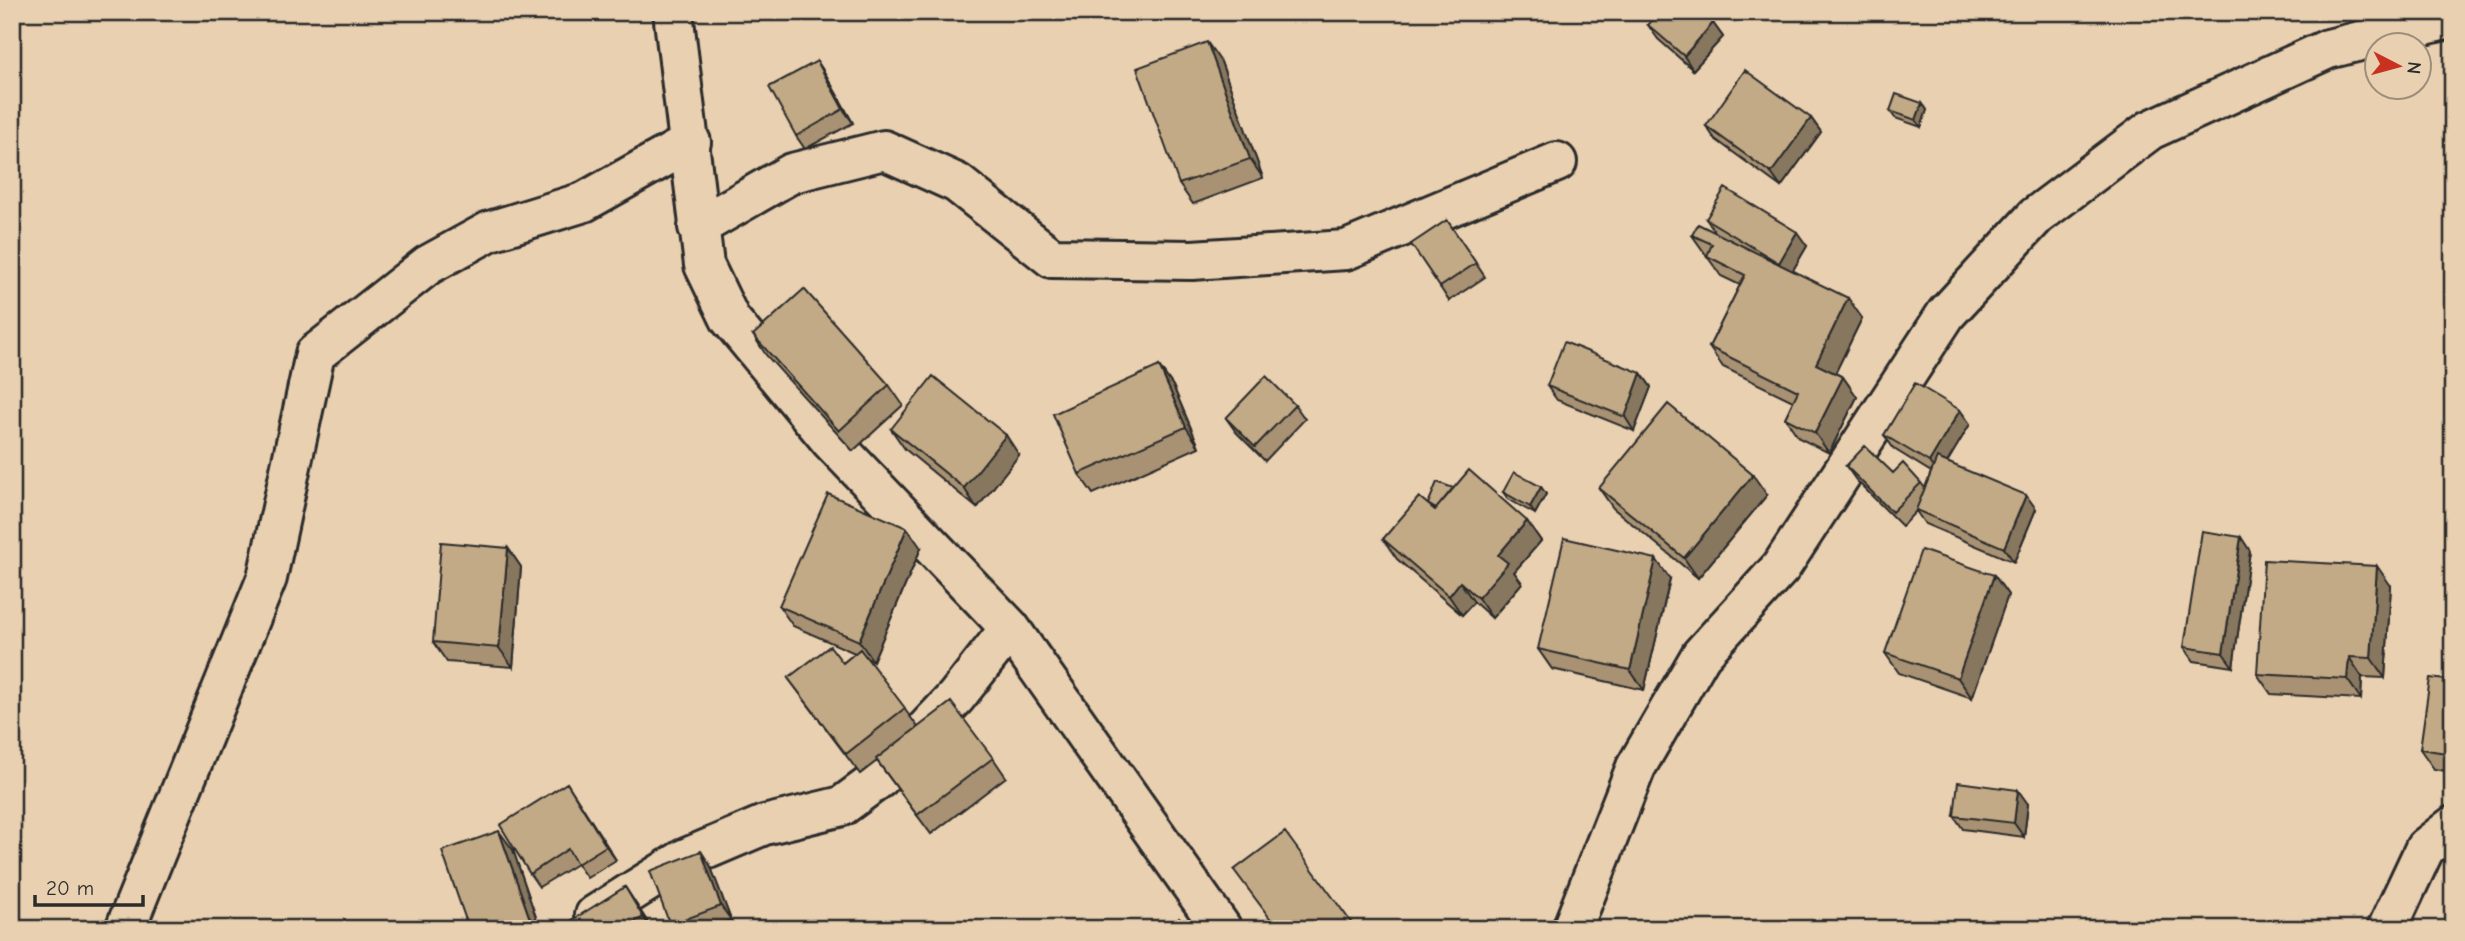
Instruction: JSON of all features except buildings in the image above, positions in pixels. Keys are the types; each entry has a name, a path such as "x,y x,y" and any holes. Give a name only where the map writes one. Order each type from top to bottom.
{"street":[{"path":"673,12 704,265 730,318 830,440 1010,628 1222,929"},
{"path":"1572,929 1636,767 1701,655 1781,567 1945,314 2036,216 2150,130 2328,49 2453,18"},
{"path":"125,929 267,578 315,354 428,265 490,231 584,202 691,142"},
{"path":"698,227 792,173 884,150 957,183 1052,258 1192,260 1346,250 1557,162"},
{"path":"595,915 684,859 764,825 842,806 880,778 956,696 1010,628"},
{"path":"2387,929 2425,848 2453,826"}]}
